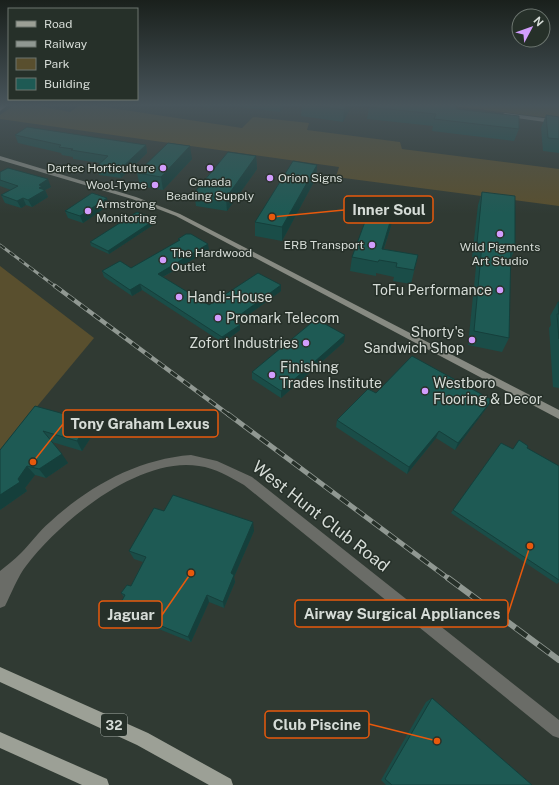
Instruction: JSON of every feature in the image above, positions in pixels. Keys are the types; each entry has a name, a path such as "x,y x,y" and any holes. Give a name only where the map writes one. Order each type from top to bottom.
{"main road":[{"name":"32","path":"0,674 171,753 225,785"},
{"path":"0,740 101,785"}],"street":[{"path":"0,158 134,198 178,215 559,415"},
{"name":"West Hunt Club Road","path":"0,580 22,562 53,526 95,493 114,482 170,461 192,460 210,463 228,470 248,481 559,730"},
{"name":"West Hunt Club Road","path":"0,601 22,562"}],"green space":[{"path":"153,141 389,141 400,142 402,149 559,169 559,206 336,177 339,167"},
{"path":"0,266 94,338 0,451"}],"building":[{"path":"41,141 117,141 146,145 119,170 97,166 108,156 59,147 61,145"},
{"path":"168,143 190,146 161,177 137,173"},
{"path":"228,152 256,156 226,198 194,193"},
{"path":"293,161 317,165 282,227 255,222"},
{"path":"8,168 48,179 39,185 42,186 39,188 45,190 28,200 23,198 17,201 1,195 18,186 0,180 0,172"},
{"path":"482,192 515,196 515,249 511,248 509,338 474,331 482,244 477,243"},
{"path":"92,193 107,198 80,216 65,211"},
{"path":"370,208 393,212 382,249 418,255 414,270 396,267 397,263 379,260 378,262 352,257"},
{"path":"137,212 156,219 108,251 90,242"},
{"path":"186,234 191,234 208,244 158,274 209,305 258,273 281,285 233,320 240,325 222,337 140,284 130,290 102,271 120,261 131,268 180,240 178,239"},
{"path":"557,314 559,314 559,339"},
{"path":"316,319 345,335 281,391 252,372"},
{"path":"412,356 492,400 458,443 439,431 409,467 337,420 368,389 376,393"},
{"path":"35,406 90,421 77,441 43,431 62,454 39,469 27,466 18,479 20,482 0,495 0,450"},
{"path":"519,440 528,446 527,448 559,466 559,580 453,510 501,443 513,449"},
{"path":"173,495 253,522 231,573 234,575 223,602 207,595 188,637 118,608 125,595 121,593 127,585 131,586 146,557 129,551 154,508 164,511"},
{"path":"432,698 532,785 392,785 385,779"}],"railway":[{"path":"0,245 56,287"},
{"path":"55,286 229,415"},
{"path":"228,414 449,579"},
{"path":"448,578 559,660"}],"place":[{"name":"Dartec Horticulture","path":"163,168"},
{"name":"Canada Beading Supply","path":"210,168"},
{"name":"Orion Signs","path":"270,178"},
{"name":"Wool-Tyme","path":"155,185"},
{"name":"Armstrong Monitoring","path":"88,211"},
{"name":"Inner Soul","path":"272,217"},
{"name":"Wild Pigments Art Studio","path":"500,234"},
{"name":"ERB Transport","path":"372,245"},
{"name":"The Hardwood Outlet","path":"163,260"},
{"name":"ToFu Performance","path":"500,290"},
{"name":"Handi-House","path":"179,297"},
{"name":"Promark Telecom","path":"218,318"},
{"name":"Shorty's Sandwich Shop","path":"472,340"},
{"name":"Zofort Industries","path":"306,343"},
{"name":"Finishing Trades Institute","path":"272,375"},
{"name":"Westboro Flooring & Decor","path":"425,391"},
{"name":"Tony Graham Lexus","path":"33,462"},
{"name":"Airway Surgical Appliances","path":"530,546"},
{"name":"Jaguar","path":"191,573"},
{"name":"Club Piscine","path":"437,741"}]}
